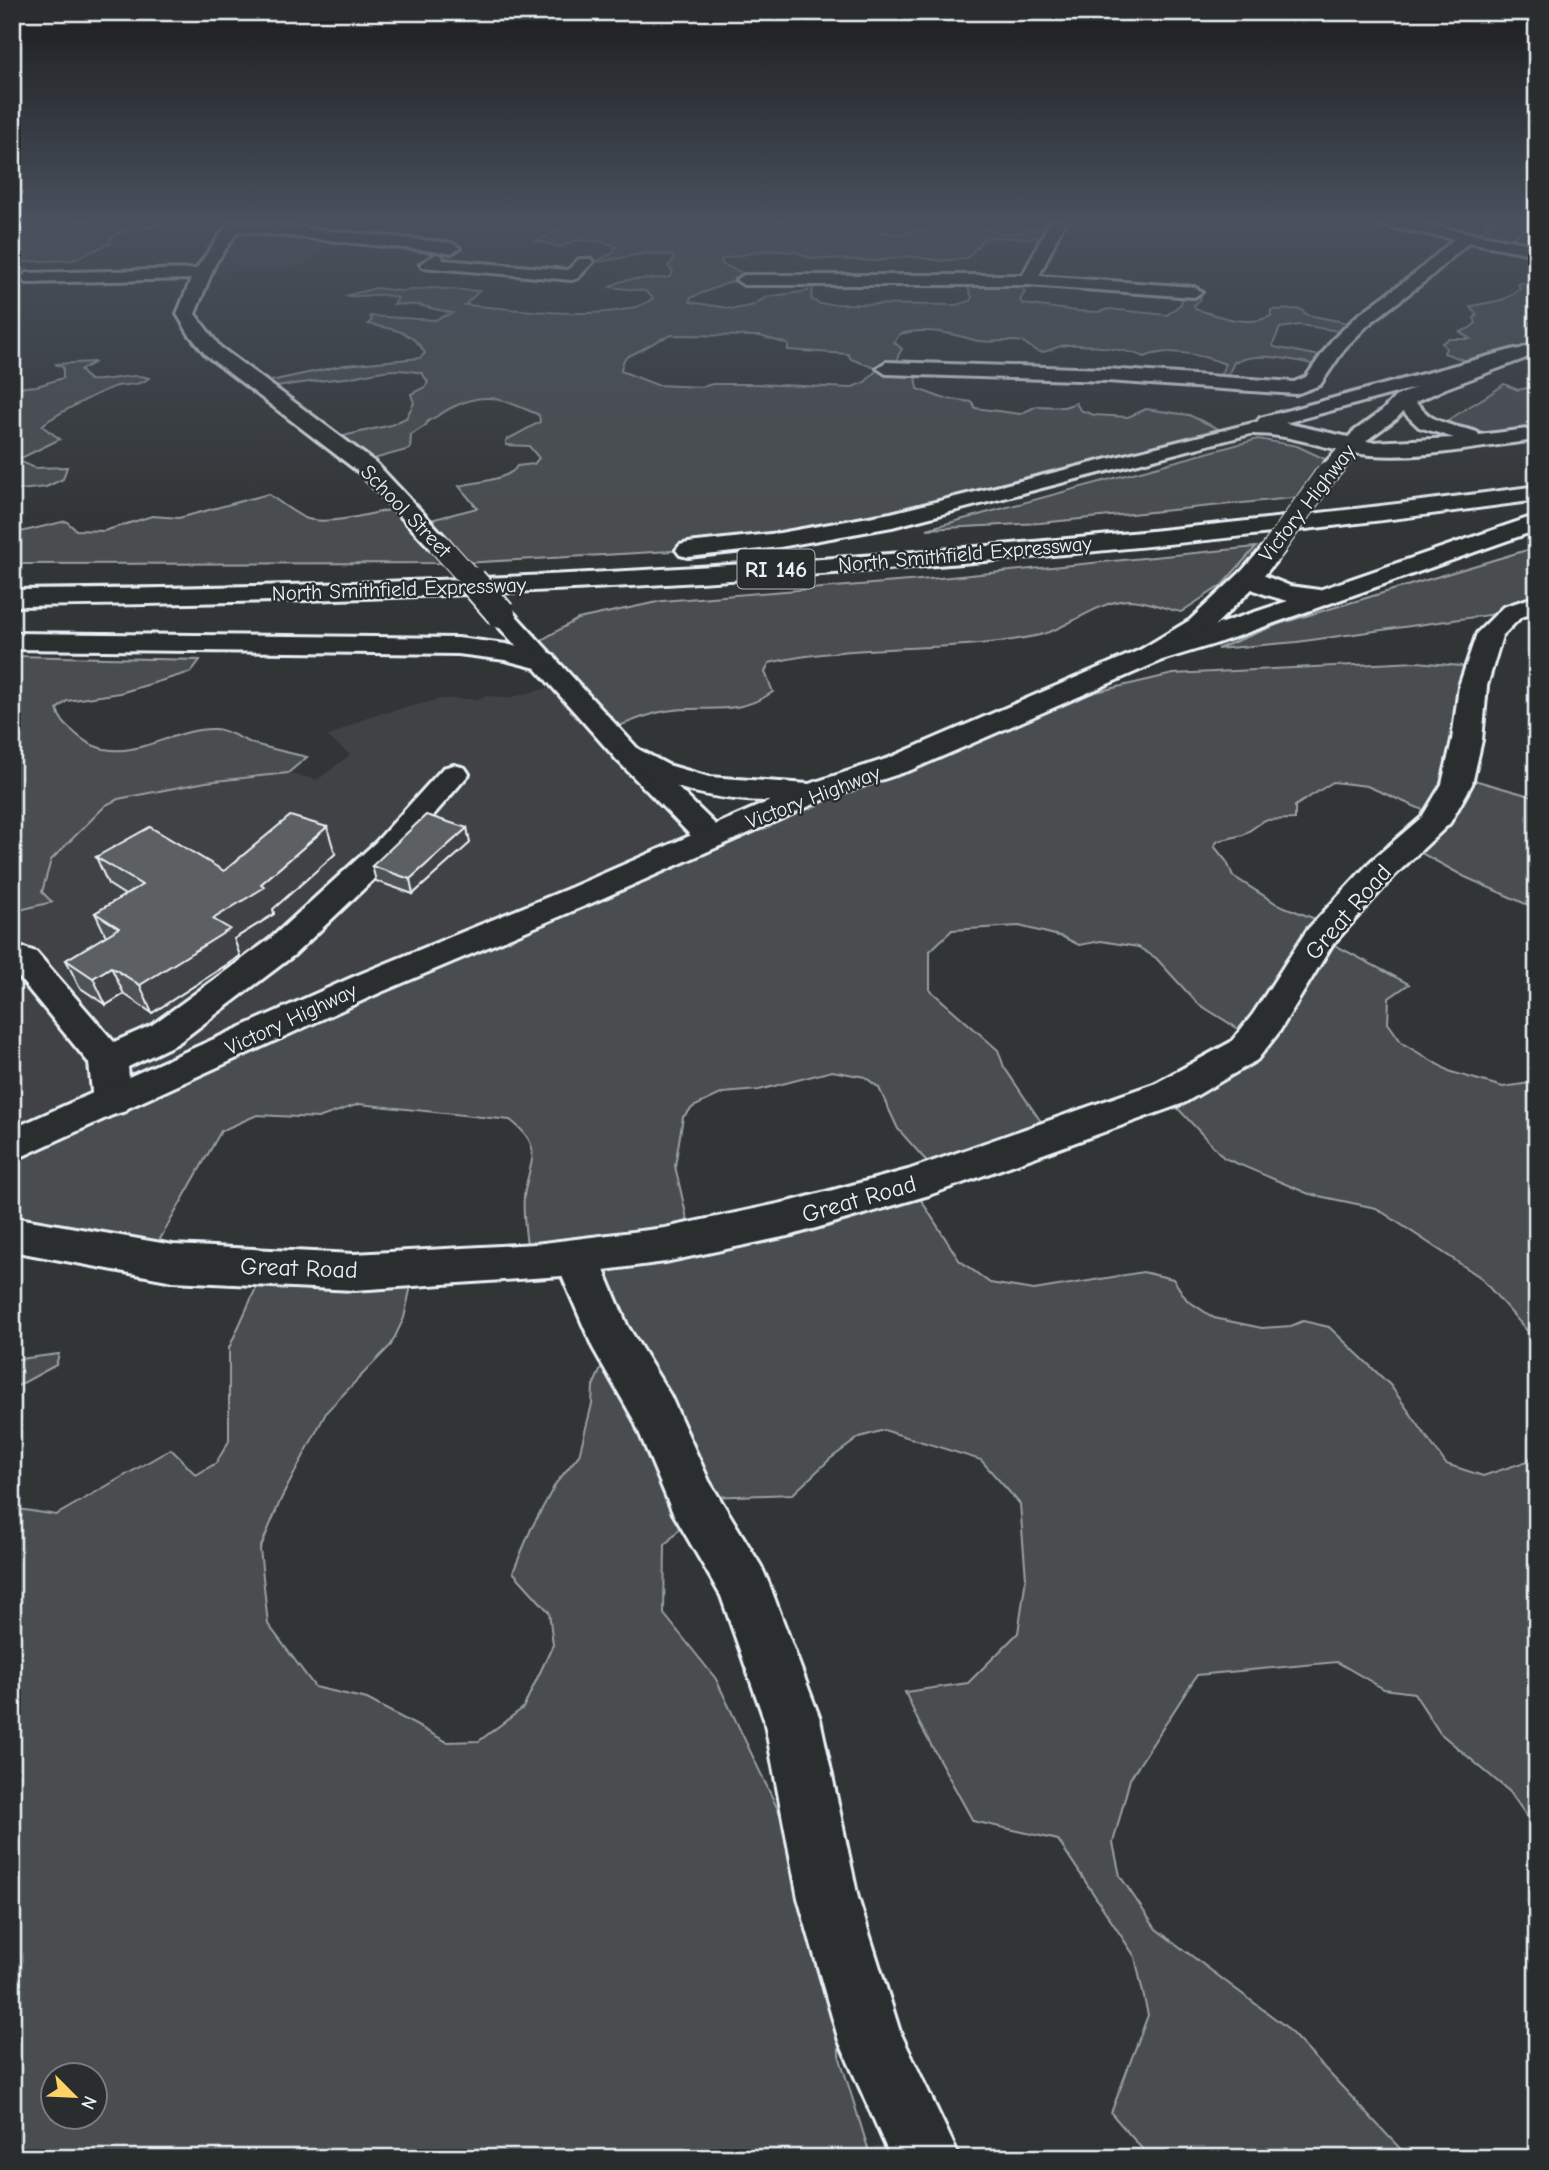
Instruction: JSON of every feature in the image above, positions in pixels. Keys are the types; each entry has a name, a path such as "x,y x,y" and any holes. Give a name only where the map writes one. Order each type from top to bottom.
{"main road":[{"name":"School Street","path":"191,322 213,351 368,468 436,555 501,614 628,755 711,838"},
{"path":"887,368 1107,375 1277,389 1296,388 1313,381 1338,344 1361,322"},
{"name":"Victory Highway","path":"12,1146 366,985 821,790 900,764 1149,656 1199,626 1250,577 1271,552 1327,472 1350,446 1402,401 1439,384 1537,348"},
{"path":"1230,432 1516,355"},
{"path":"1402,401 1426,423 1482,438"},
{"path":"1230,432 1262,427 1285,429 1350,446 1413,448 1482,438 1537,434"},
{"name":"North Smithfield Expressway","path":"1029,526 668,552 780,540 892,520 1230,432"},
{"name":"North Smithfield Expressway","path":"12,598 173,598 385,591 828,565 1100,543 1419,509 1537,492"},
{"path":"1283,500 1338,495"},
{"path":"1149,656 1537,522"},
{"name":"North Smithfield Expressway","path":"436,555 488,561"},
{"path":"1250,577 1286,595 1318,597"},
{"name":"Great Road","path":"12,1234 173,1263 355,1272 576,1257 730,1233 914,1184 1170,1093 1244,1051 1266,1023 1319,938 1383,867 1434,823 1457,785 1467,740 1473,686 1490,633 1512,612 1537,604"},
{"path":"12,641 458,646 506,652 544,662"},
{"path":"628,755 655,770 685,781 733,790 821,790"},
{"path":"108,1060 165,1034 282,947 387,849 454,774"},
{"path":"24,960 108,1060 112,1101"},
{"path":"576,1257 609,1334 653,1410 691,1497 743,1584 792,1719 828,1898 871,2040 926,2158"}],"shaded area":[{"path":"1345,322 1359,325 1351,333 1300,325 1280,328 1274,347 1330,358 1325,367 1279,358 1256,357 1234,362 1225,383 1218,382 1225,364 1185,353 1145,357 1116,349 1079,345 1061,346 1042,352 1016,341 980,341 928,331 900,334 894,342 902,349 898,356 899,367 915,370 918,389 942,398 972,402 975,408 1020,414 1037,406 1064,407 1076,403 1080,410 1094,415 1128,417 1146,409 1189,415 1219,429 932,508 706,549 464,563 12,564 12,534 66,521 76,530 104,531 152,516 179,518 268,494 300,516 315,520 355,517 407,506 427,521 477,508 459,486 500,477 517,466 534,464 539,458 529,446 506,445 506,440 540,422 539,415 517,405 487,398 465,402 428,421 411,435 410,449 363,462 334,438 391,425 406,418 414,403 411,394 425,387 428,382 422,373 383,371 268,389 261,383 345,365 420,358 425,353 408,335 368,324","holes":["672,335 760,336 788,344 788,350 848,354 851,359 878,369 865,382 850,388 755,384 713,384 701,387 657,385 621,371 626,357"]},
{"path":"1537,322 1537,363 1516,357 1475,364 1444,353 1446,348 1442,343 1449,339 1470,339 1460,332 1476,323"},
{"path":"95,362 80,370 89,380 135,376 149,378 138,384 111,388 46,422 42,426 60,439 17,460 35,468 67,467 63,479 46,487 12,491 12,388 37,386 63,378 63,367 55,364"},
{"path":"1504,384 1518,390 1537,386 1537,432 1478,433 1447,422 1461,411"},
{"path":"1258,439 1297,446 1329,461 1303,496 1292,498 1040,523 927,529"},
{"path":"1256,547 1222,585 1181,612 1143,601 1129,600 1105,605 1059,628 1035,636 969,645 835,652 769,663 765,672 773,692 759,700 733,708 659,712 608,730 533,645 578,619 662,601 909,581"},
{"path":"1537,547 1537,605 1517,611 1297,642 1217,649 1279,624"},
{"path":"12,656 200,660 191,672 120,693 67,701 57,709 67,726 93,745 109,750 126,750 178,735 219,729 254,744 307,757 288,773 206,782 118,799 106,805 51,860 42,892 52,902 12,912"},
{"path":"1417,662 1461,666 1477,682 1467,778 1537,798 1537,909 1465,877 1412,848 1437,816 1367,786 1333,782 1295,806 1295,819 1265,820 1243,835 1218,841 1214,846 1227,862 1233,876 1277,904 1331,925 1327,941 1409,984 1389,998 1388,1023 1402,1043 1451,1072 1503,1087 1530,1083 1537,1075 1537,1342 1480,1277 1376,1208 1309,1194 1224,1158 1170,1100 1256,1040 1197,1003 1156,958 1138,947 1101,941 1079,945 1063,937 1019,926 952,930 930,951 930,990 998,1050 1004,1067 1052,1138 938,1174 898,1129 879,1088 865,1077 832,1071 759,1090 723,1093 693,1107 683,1117 675,1166 692,1240 914,1189 959,1260 990,1283 1034,1290 1143,1272 1173,1279 1187,1300 1214,1318 1262,1328 1291,1326 1303,1321 1329,1327 1390,1385 1446,1464 1483,1476 1528,1461 1537,1449 1537,1831 1510,1792 1440,1733 1414,1693 1384,1689 1337,1662 1197,1675 1130,1779 1113,1843 1120,1876 1156,1929 1285,2026 1409,2158 1150,2158 1111,2113 1148,2015 1135,1957 1058,1840 973,1821 905,1692 968,1683 1018,1633 1026,1578 1020,1504 981,1460 884,1430 860,1437 830,1459 793,1494 708,1497 665,1545 664,1614 716,1679 799,1854 836,1948 839,2055 871,2158 12,2158 12,1508 56,1515 171,1449 196,1475 216,1463 229,1441 229,1348 264,1270 412,1281 404,1318 391,1345 327,1411 281,1499 260,1549 268,1624 315,1687 367,1699 447,1742 479,1741 523,1708 553,1645 549,1612 513,1572 531,1529 556,1483 579,1455 592,1404 593,1386 603,1364 602,1257 529,1262 524,1205 532,1147 521,1130 510,1120 359,1104 318,1118 257,1115 221,1131 150,1257 12,1249 12,1141 1032,707 1173,674"},
{"path":"560,685 713,836 12,1141 12,912 52,901 42,892 51,860 106,805 118,799 206,782 288,773 317,780 350,755 328,737 367,717 441,699 477,699 488,696 508,698"},
{"path":"59,1354 56,1365 12,1389 12,1360"}],"building":[{"path":"426,815 467,828 410,879 372,866"},
{"path":"290,816 327,827 261,884 265,887 213,919 230,929 140,985 111,967 93,978 66,960 119,928 95,913 142,885 96,857 150,827 224,871"}]}
